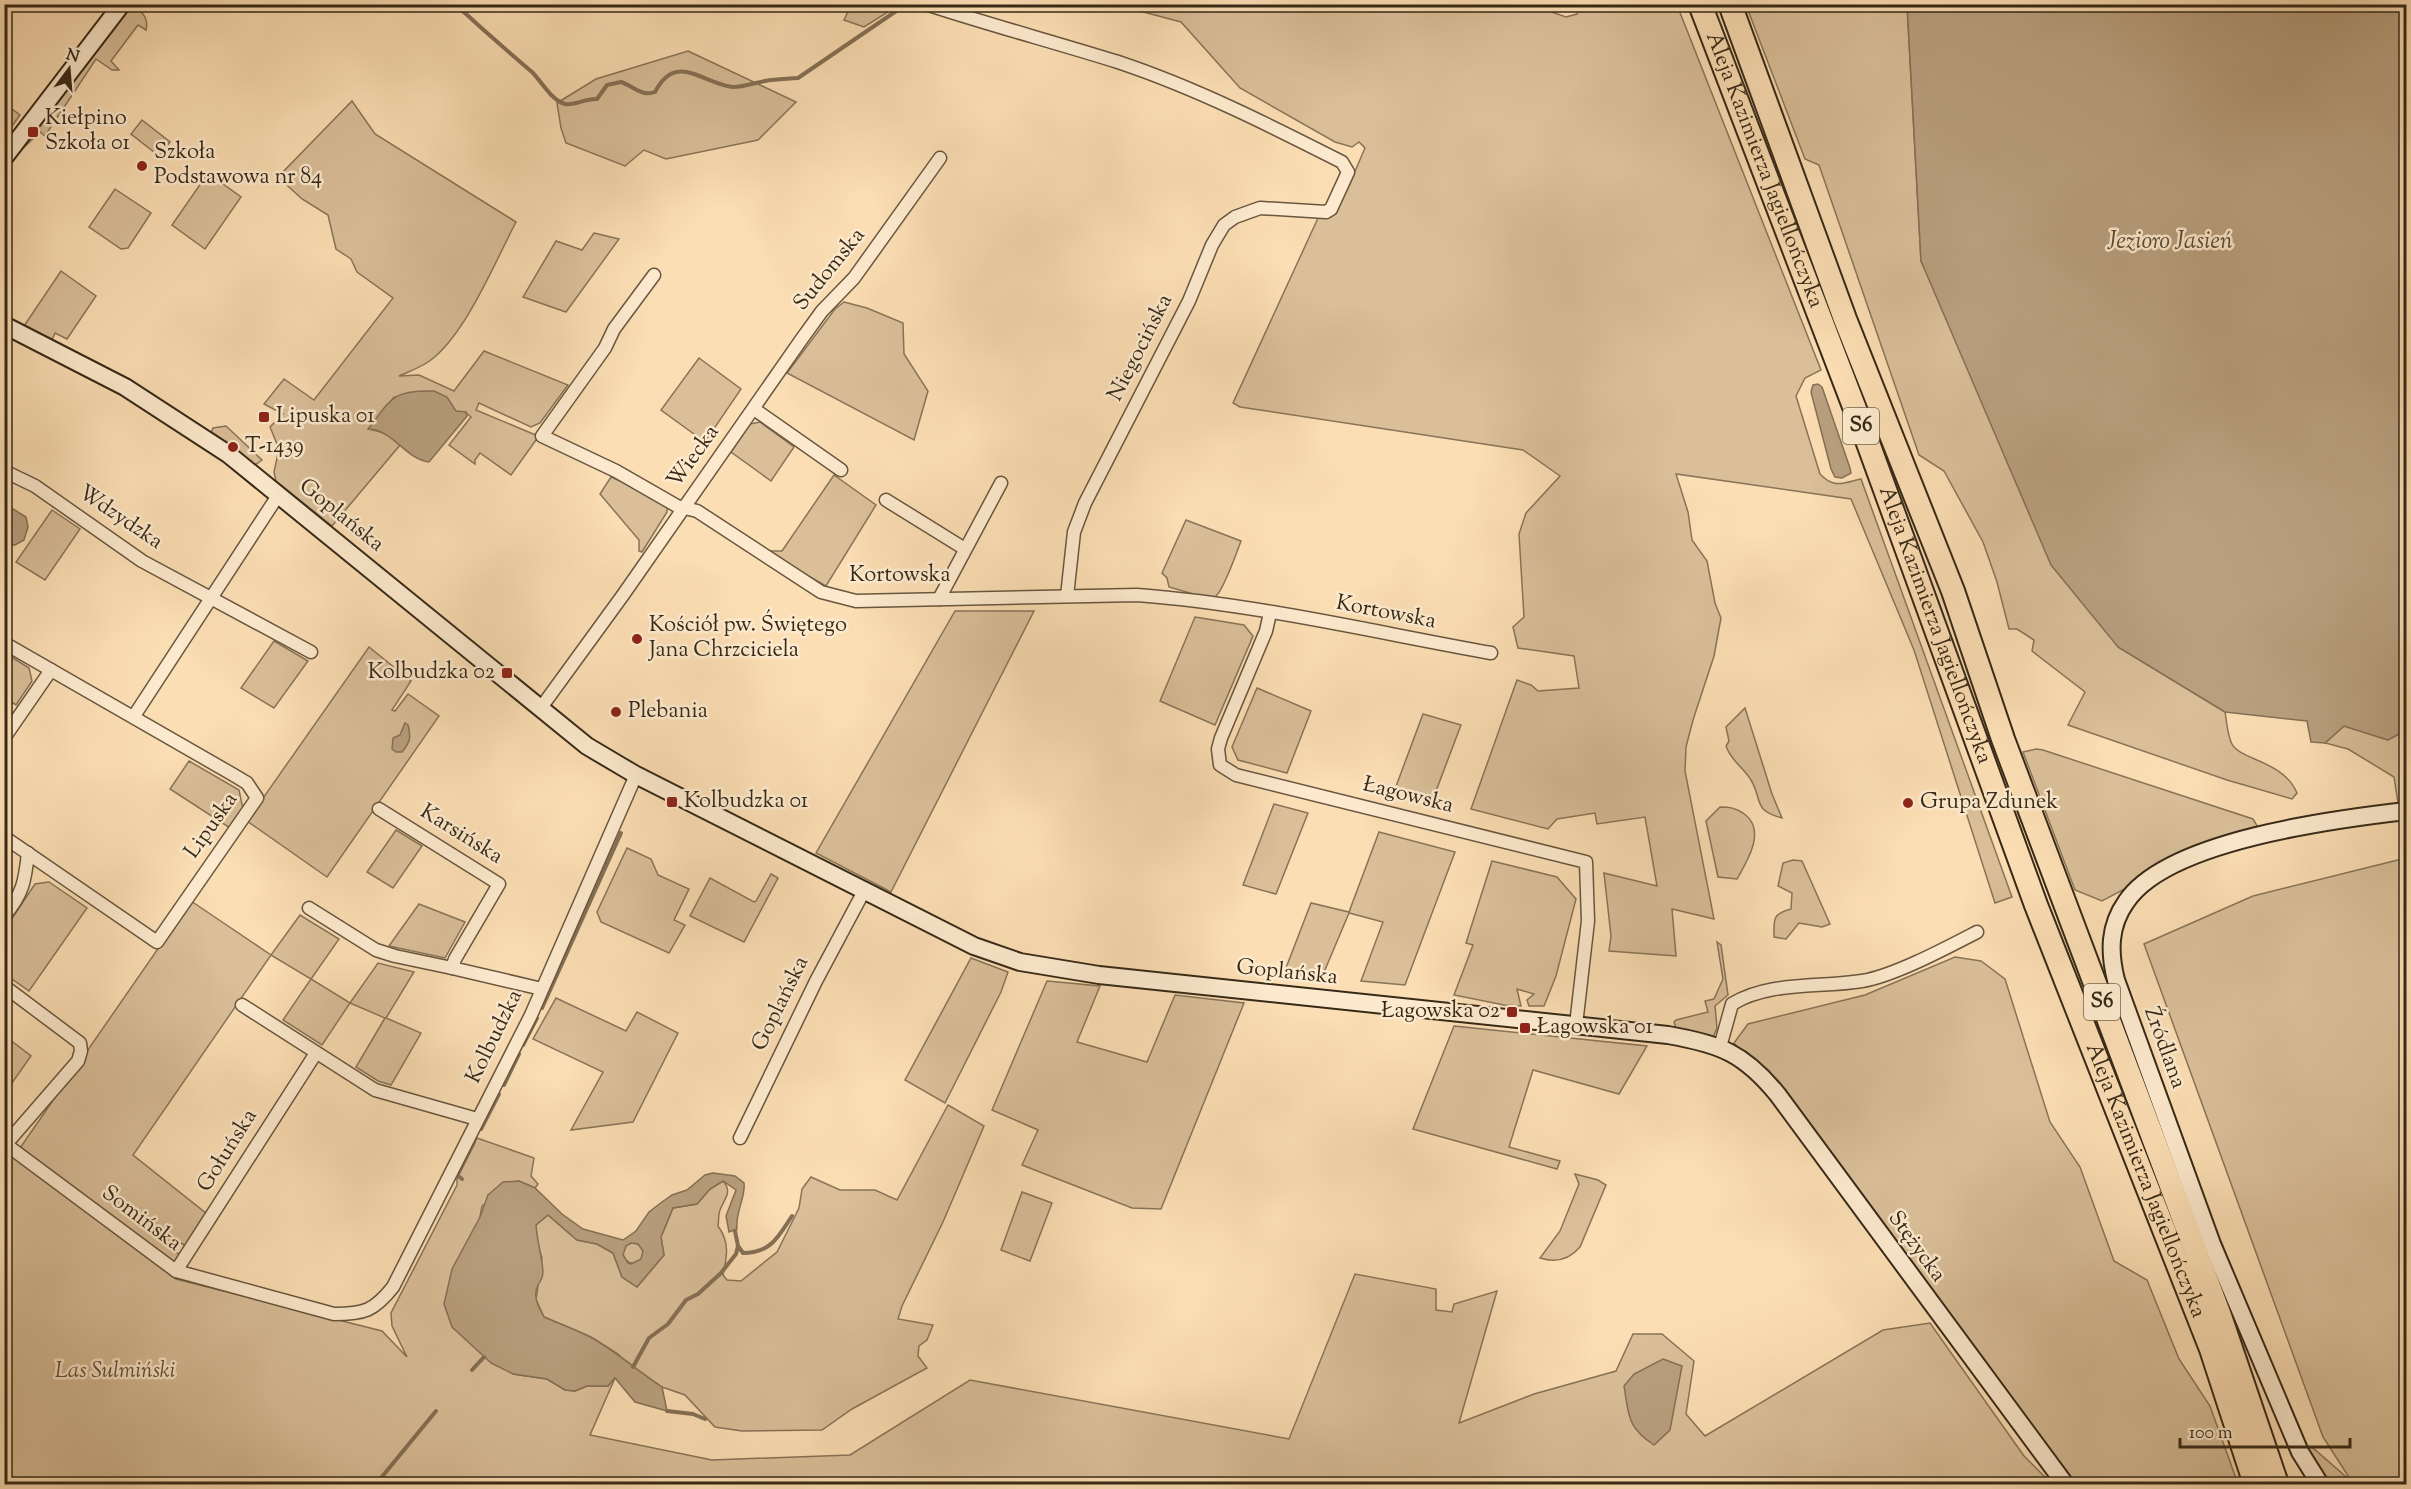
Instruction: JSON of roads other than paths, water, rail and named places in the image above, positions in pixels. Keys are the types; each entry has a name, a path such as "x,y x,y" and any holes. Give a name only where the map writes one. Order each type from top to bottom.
{"highway":[{"name":"Aleja Kazimierza Jagiellończyka","path":"1700,4 1872,454 2036,905 2211,1349 2255,1485"},
{"name":"Aleja Kazimierza Jagiellończyka","path":"1730,4 1845,319 1953,591 2003,739 2219,1313 2277,1485"}],"street":[{"path":"4,158 122,4"},
{"name":"Niegocińska","path":"926,4 1008,31 1119,63 1234,107 1342,162 1348,172 1331,208 1326,212 1260,208 1235,217 1224,225 1212,245 1189,301 1085,503 1074,532 1067,596"},
{"name":"Sudomska","path":"754,409 815,321 854,278 940,158"},
{"name":"Kortowska","path":"654,275 614,329 604,348 542,436 616,471 684,508 697,511 820,592 856,601 1137,594 1270,613 1491,653"},
{"name":"Goplańska","path":"4,325 125,387 228,454 587,746 636,775 974,946 1038,966 1120,978 1668,1035 1720,1047"},
{"path":"754,409 841,470"},
{"name":"Wiecka","path":"540,709 608,617 754,409"},
{"name":"Wdzydzka","path":"4,471 35,486 142,561 311,652"},
{"path":"939,599 1001,483"},
{"path":"134,716 279,494"},
{"path":"886,500 965,549"},
{"name":"Łagowska","path":"1270,613 1266,631 1221,738 1218,750 1220,765 1236,775 1586,862 1588,921 1576,1025"},
{"name":"Lipuska","path":"4,643 247,783 257,798 157,942 28,853"},
{"path":"4,738 51,670"},
{"name":"Kolbudzka","path":"372,1307 384,1299 393,1287 542,989 636,775"},
{"name":"Karsińska","path":"379,809 500,884 455,959 452,968"},
{"name":"Źródlana","path":"2320,1485 2300,1452 2212,1244 2116,980 2110,942 2119,914 2126,902 2143,884 2161,871 2246,839 2292,827 2406,811"},
{"path":"4,837 28,853 25,884 16,903 4,916"},
{"name":"Goplańska","path":"740,1138 816,981 864,891"},
{"path":"309,908 376,950 542,989"},
{"path":"1720,1047 1731,1004 1746,995 1765,990 1864,981 1902,967 1977,932"},
{"path":"4,986 80,1043 81,1051 78,1061 5,1143"},
{"path":"242,1005 375,1090 477,1119"},
{"name":"Stężycka","path":"1720,1047 1750,1065 1778,1095 2065,1485"},
{"name":"Gołuńska","path":"176,1271 316,1053"},
{"name":"Somińska","path":"5,1143 176,1271 334,1314 360,1314 372,1307"}],"water":[{"name":"Jezioro Jasień","path":"1907,4 2406,5 2406,730 2388,740 2344,726 2325,743 2311,742 2307,721 2225,712 2118,647 2051,565 1921,261"},
{"path":"1818,384 1822,387 1850,468 1851,473 1842,478 1835,477 1831,469 1811,392 1813,385"},
{"path":"434,391 447,397 456,411 466,412 467,416 429,462 413,456 385,434 368,429 394,398 409,392"},
{"path":"5,504 26,517 28,527 24,540 15,545 5,545"},
{"path":"405,723 409,729 409,742 402,752 396,752 392,749 393,738 400,735"},
{"path":"713,1173 735,1176 744,1183 737,1229 729,1232 726,1216 736,1190 723,1181 710,1189 697,1204 673,1208 661,1237 664,1255 637,1287 622,1277 613,1253 597,1244 577,1240 548,1215 536,1225 543,1272 536,1289 536,1297 544,1317 592,1338 662,1387 667,1411 635,1402 615,1378 608,1386 587,1386 575,1391 565,1390 547,1379 513,1374 491,1363 452,1327 444,1304 452,1269 480,1217 488,1195 503,1182 519,1181 535,1188 562,1214 583,1229 623,1240 636,1231 649,1212 672,1195 687,1190 705,1175","holes":["631,1243 638,1244 643,1251 641,1259 631,1264 628,1263 623,1255 626,1246"]},
{"path":"1663,1359 1682,1366 1670,1430 1654,1445 1645,1439 1634,1426 1624,1386 1634,1374"}],"waterway":[{"path":"455,4 532,72 555,99 565,104 597,99 607,85 621,82 642,92 655,92 663,80 672,74 681,72 691,73 733,87 769,80 798,78 905,5"},
{"path":"542,1008 621,833"},
{"path":"523,1045 537,1018"},
{"path":"504,1085 519,1054"},
{"path":"481,1129 499,1094"},
{"path":"462,1179 457,1175 474,1142"},
{"path":"735,1231 738,1246 743,1253 753,1252 773,1242 792,1216"},
{"path":"633,1367 649,1338 668,1324 686,1300 698,1294 721,1273 736,1254 738,1246"},
{"path":"472,1370 484,1357"},
{"path":"376,1484 436,1411"},
{"path":"667,1411 693,1414 705,1419"}],"place":[{"name":"Kiełpino Szkoła 01","path":"33,132"},
{"name":"Szkoła Podstawowa nr 84","path":"142,166"},
{"name":"Lipuska 01","path":"264,417"},
{"name":"T-1439","path":"233,447"},
{"name":"Kościół pw. Świętego Jana Chrzciciela","path":"637,639"},
{"name":"Kolbudzka 02","path":"507,673"},
{"name":"Plebania","path":"616,712"},
{"name":"Kolbudzka 01","path":"672,802"},
{"name":"Grupa Zdunek","path":"1908,803"},
{"name":"Łagowska 02","path":"1512,1012"},
{"name":"Łagowska 01","path":"1525,1028"}],"park label":[{"name":"Las Sulmiński","path":"115,1372"}]}
